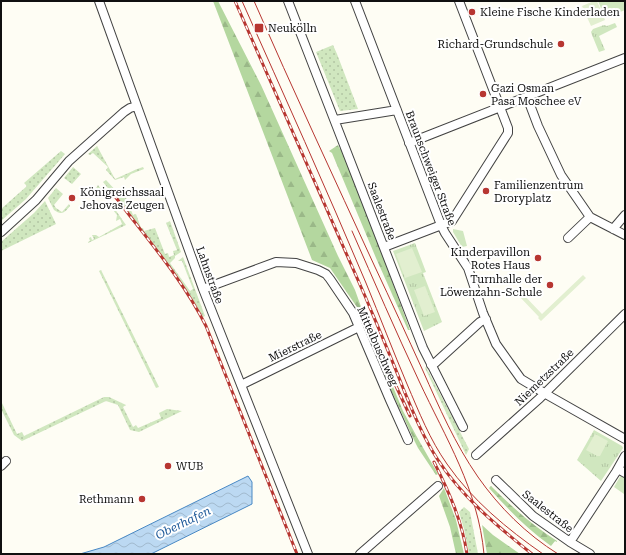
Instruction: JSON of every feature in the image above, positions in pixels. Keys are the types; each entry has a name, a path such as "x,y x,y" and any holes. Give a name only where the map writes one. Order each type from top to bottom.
{"street":[{"name":"Lahnstraße","path":"99,1 203,288 308,554"},
{"name":"Saalestraße","path":"288,1 423,348 463,427"},
{"name":"Braunschweiger Straße","path":"355,1 441,225 468,268 496,344 518,376 524,381 625,439"},
{"path":"384,247 451,221 508,133 508,128 459,1"},
{"path":"409,143 625,58"},
{"path":"527,97 538,126 561,175 590,217 625,234"},
{"path":"1,232 36,200 80,150 124,112 137,106"},
{"path":"335,120 397,110"},
{"path":"613,229 625,215"},
{"path":"568,238 590,217"},
{"name":"Mittelbuschweg","path":"203,288 276,262 296,263 326,274 353,313 408,440"},
{"name":"Niemetzstraße","path":"476,455 544,393 625,314"},
{"path":"431,365 480,322 486,319"},
{"name":"Mierstraße","path":"241,384 359,327"},
{"path":"570,542 621,471 625,456"},
{"name":"Saalestraße","path":"496,480 528,512 570,542 590,554"},
{"path":"360,554 438,486"}],"green space":[{"path":"213,1 218,1 261,85 338,256 355,290 403,411 438,474 436,475 414,440 391,390 359,310 330,268 312,260"},
{"path":"597,1 605,20 591,26 582,6"},
{"path":"598,1 625,1 625,10 605,18"},
{"path":"615,23 617,27 599,36 605,50 599,52 591,32 593,29"},
{"path":"333,45 358,109 340,111 316,52"},
{"path":"338,145 340,149 342,149 410,330 408,330 376,258 332,153 329,151"},
{"path":"97,146 115,179 139,168 143,167 144,169 131,174 125,180 124,177 115,180 106,170 108,167 93,153 90,155 88,154"},
{"path":"61,151 65,154 26,199 1,221 1,209 27,186 24,183"},
{"path":"73,167 81,174 72,184 64,178"},
{"path":"106,180 118,193 122,191 122,188 133,215 136,214 141,228 143,228 144,231 155,228 165,254 168,253 169,257 174,255 173,251 177,250 166,223 170,221 181,252 175,256 170,263 190,291 193,289 182,261 178,261 183,257 205,316 203,317 168,264 103,182"},
{"path":"98,185 126,225 88,243 90,241 89,238 91,237 92,240 94,239 92,235 99,237 122,224 120,219 116,221 117,215 109,205 106,206 105,204 108,201 99,188 95,190"},
{"path":"56,188 63,194 54,205 56,208 62,212 69,204 70,206 67,210 61,213 54,210 48,198"},
{"path":"45,201 56,224 1,251 1,242 34,213"},
{"path":"453,229 463,231 467,246 462,247 453,232"},
{"path":"415,243 426,272 423,273 442,322 424,331 393,251"},
{"path":"412,248 422,272 405,278 396,254"},
{"path":"101,270 159,387 156,388 99,271"},
{"path":"583,275 586,278 541,321 518,295 521,292 542,314"},
{"path":"425,286 435,312 424,316 414,290"},
{"path":"426,367 469,449 466,455 425,368"},
{"path":"104,397 109,397 126,405 123,407 133,427 136,425 138,428 161,418 159,413 167,409 182,411 139,432 130,430 118,405 106,401 22,441 14,435 1,409 1,401 17,434 22,432 24,436"},
{"path":"594,430 623,448 601,481 577,460"},
{"path":"595,434 608,441 600,456 586,450"},
{"path":"621,475 625,477 624,494 614,487"},
{"path":"491,486 522,515 557,542 555,541 551,546 534,533 496,496 489,488"},
{"path":"444,488 456,520 464,554 456,554 450,527 439,496"},
{"path":"464,507 470,512 478,554 469,554 459,512"},
{"path":"482,525 493,535 520,554 487,554"}],"water":[{"name":"Oberhafen","path":"248,476 252,482 252,504 151,554 80,554 104,547"}],"tram line":[{"path":"242,1 336,212 416,405 435,445 447,464 467,490 503,524 543,554"},
{"path":"254,1 441,412 455,438 478,477 495,499 524,529 558,554"},
{"path":"352,231 410,363 450,444 468,486 481,530 484,554"}],"railway":[{"path":"235,1 428,442 447,474 469,499 493,522 532,554"},
{"path":"114,195 175,275 206,326 297,554"},
{"path":"372,328 388,369 410,416"},
{"path":"434,462 454,507 462,530 467,554"}],"place":[{"name":"Kleine Fische Kinderladen","path":"472,12"},
{"name":"Neukölln","path":"259,28"},
{"name":"Richard-Grundschule","path":"561,44"},
{"name":"Gazi Osman Pasa Moschee eV","path":"483,94"},
{"name":"Familienzentrum Droryplatz","path":"486,191"},
{"name":"Königreichssaal Jehovas Zeugen","path":"72,198"},
{"name":"Kinderpavillon Rotes Haus","path":"538,258"},
{"name":"Turnhalle der Löwenzahn-Schule","path":"550,285"},
{"name":"WUB","path":"168,466"},
{"name":"Rethmann","path":"142,499"}]}
